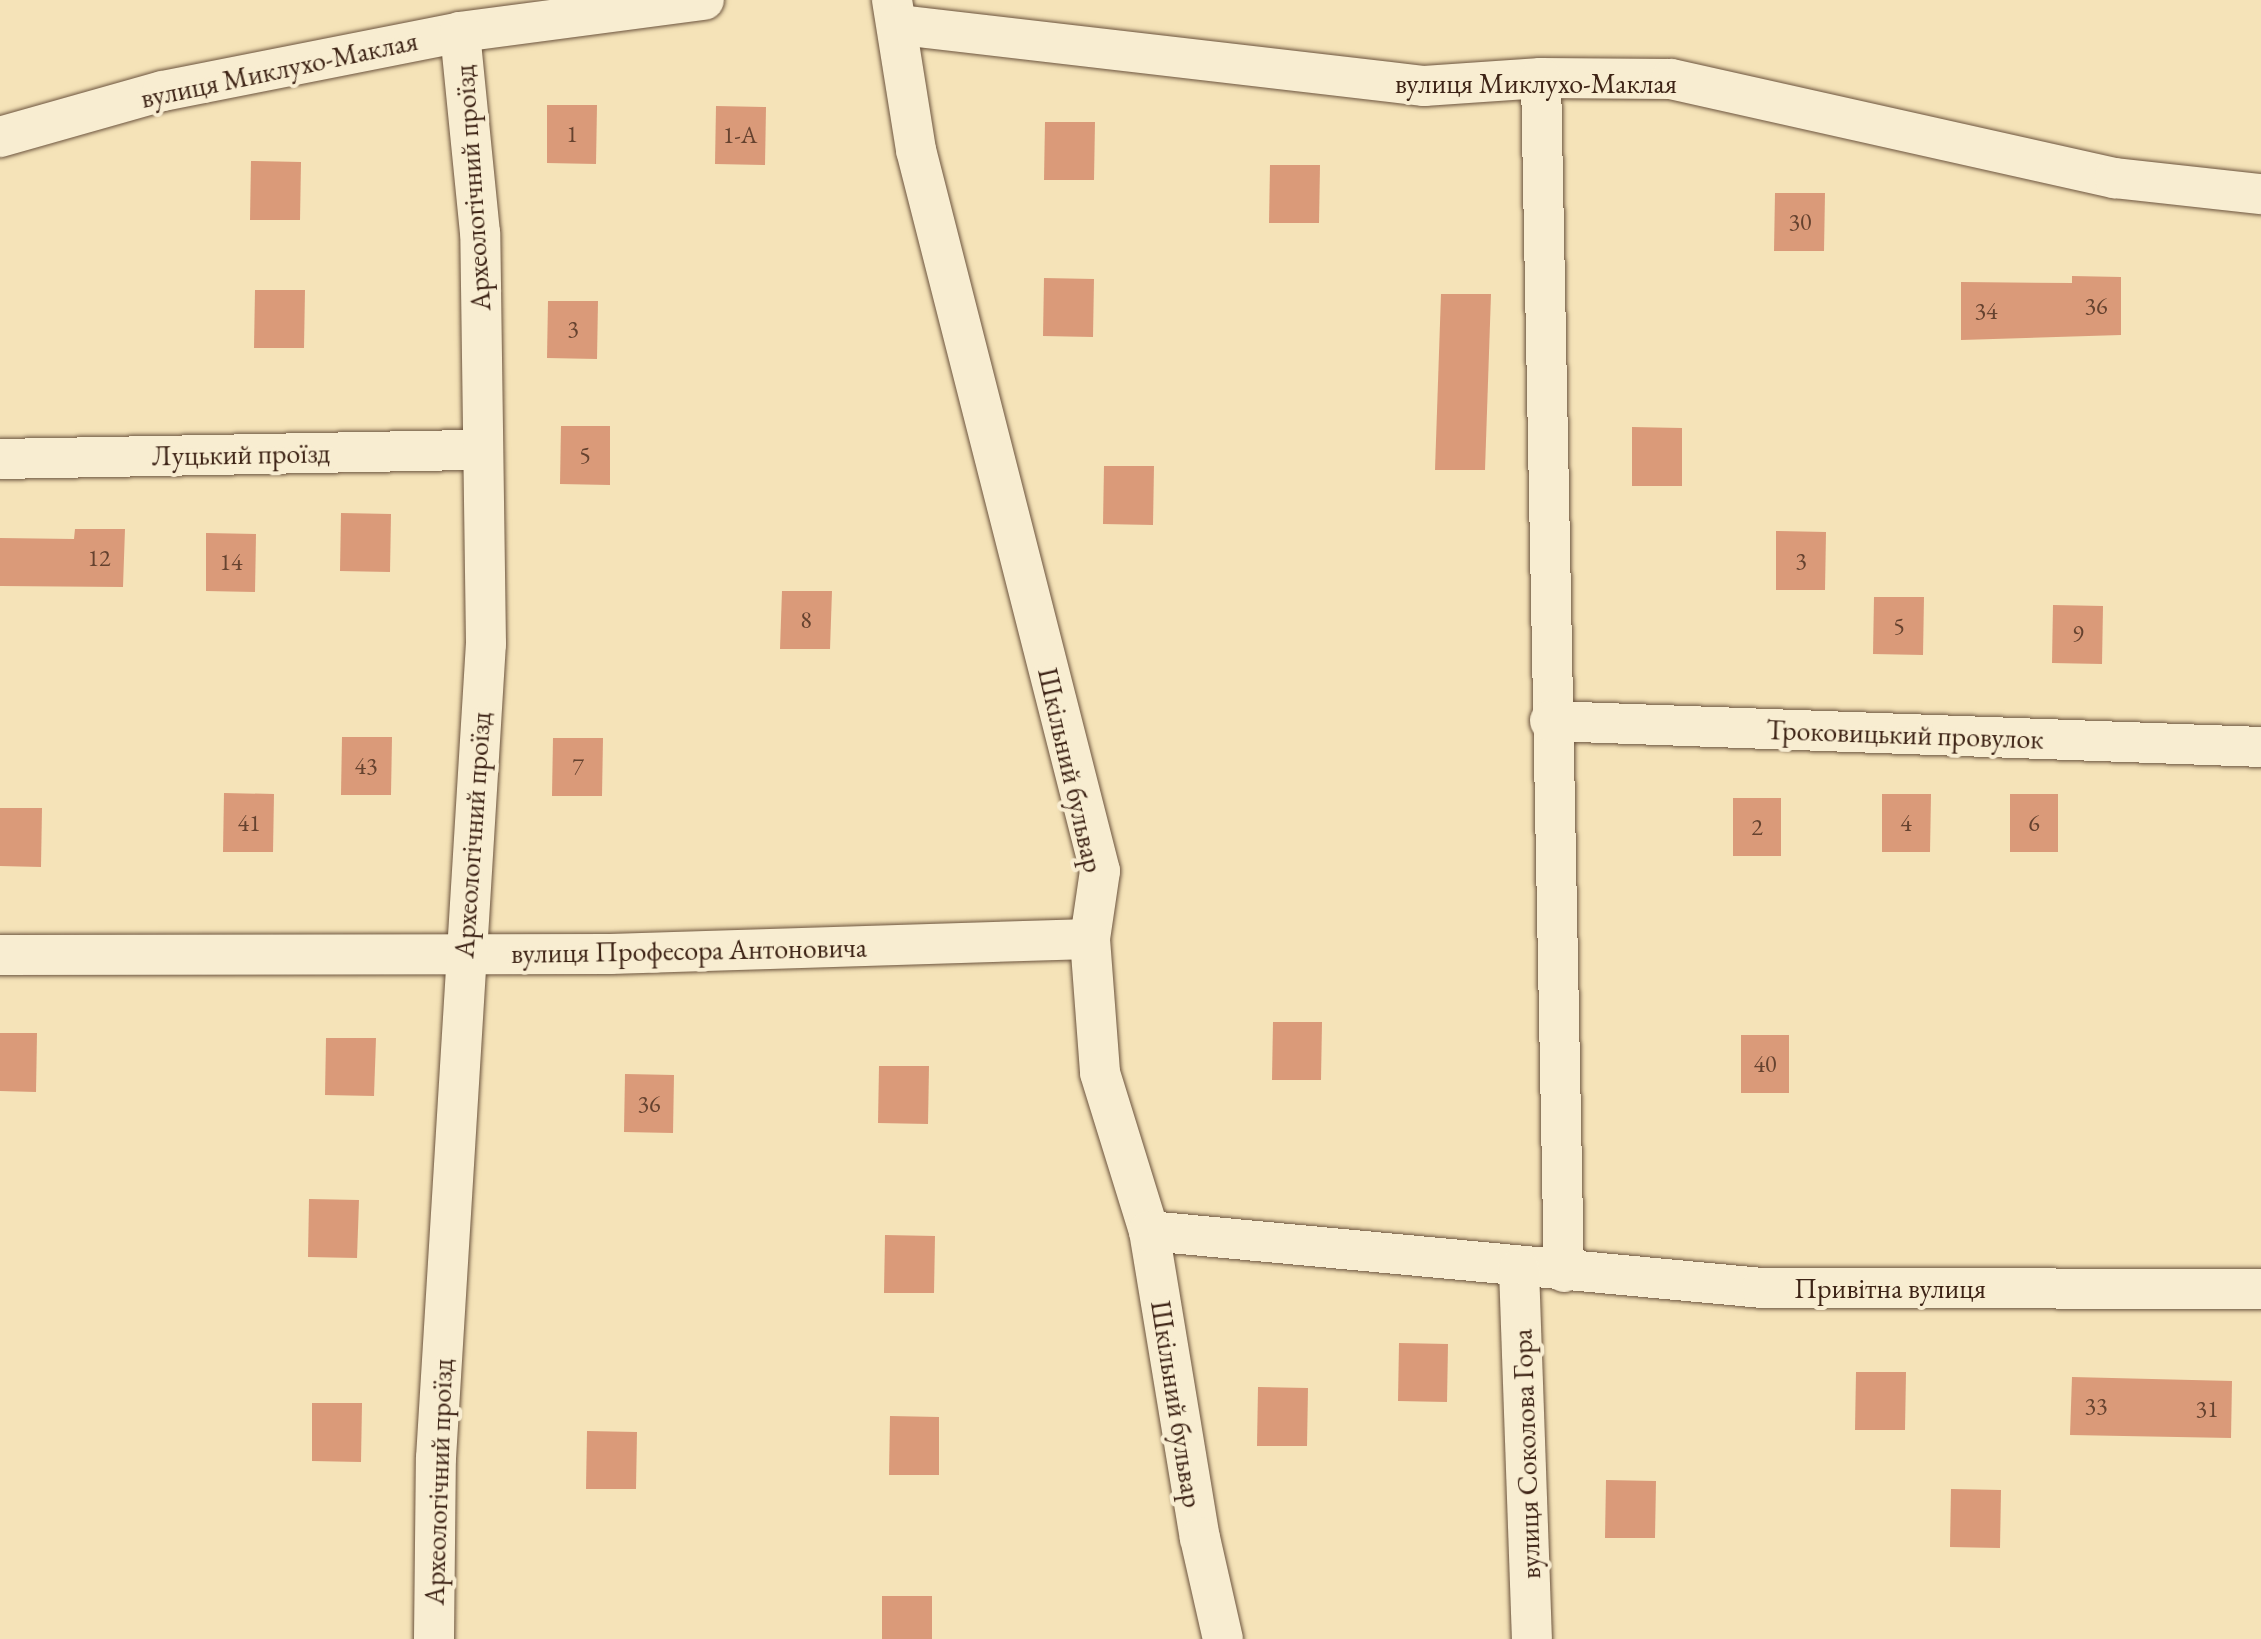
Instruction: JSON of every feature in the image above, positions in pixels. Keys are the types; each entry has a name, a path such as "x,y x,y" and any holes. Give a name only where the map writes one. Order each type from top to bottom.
{"street":[{"name":"вулиця Миклухо-Маклая","path":"0,137 163,91 460,32 704,0"},
{"name":"вулиця Миклухо-Маклая","path":"896,12 1424,86 1541,78 1671,79 2115,178 2261,194"},
{"name":"Шкільний бульвар","path":"896,12 916,150 1100,871 1090,939 1100,1073 1149,1231 1200,1538 1223,1639"},
{"name":"Археологічний проїзд","path":"434,1639 436,1458 463,954 486,644 480,233 460,32"},
{"path":"1541,78 1550,721 1564,1272"},
{"name":"Луцький проїзд","path":"0,459 483,450"},
{"name":"Троковицький провулок","path":"1550,721 2261,747"},
{"name":"вулиця Професора Антоновича","path":"0,955 463,954 1090,939"},
{"path":"1149,1231 1519,1269"},
{"name":"Привітна вулиця","path":"1519,1269 1762,1288 2261,1289"},
{"name":"вулиця Соколова Гора","path":"1519,1269 1532,1639"}],"building":[{"path":"547,105 597,105 596,164 547,163"},
{"path":"716,106 766,107 765,165 715,164"},
{"path":"1045,122 1095,122 1094,180 1044,180"},
{"path":"251,161 301,162 300,220 250,220"},
{"path":"1270,165 1320,165 1319,223 1269,223"},
{"path":"1775,193 1825,193 1824,251 1774,251"},
{"path":"2072,276 2121,277 2121,335 1961,340 1961,282 2072,283"},
{"path":"1044,278 1094,279 1093,337 1043,336"},
{"path":"255,290 305,290 304,348 254,348"},
{"path":"1441,294 1491,294 1485,470 1435,470"},
{"path":"548,301 598,301 597,359 547,358"},
{"path":"561,426 610,426 610,485 560,484"},
{"path":"1632,427 1682,428 1682,486 1632,486"},
{"path":"1104,466 1154,466 1153,525 1103,524"},
{"path":"341,513 391,514 390,572 340,571"},
{"path":"75,529 125,529 123,587 0,586 0,538 74,539"},
{"path":"1776,531 1826,532 1825,590 1776,590"},
{"path":"206,533 256,534 255,592 206,591"},
{"path":"782,591 832,591 830,649 780,649"},
{"path":"1874,597 1924,597 1923,655 1873,654"},
{"path":"2053,605 2103,606 2102,664 2052,663"},
{"path":"342,737 392,737 391,795 341,795"},
{"path":"553,738 603,738 602,796 552,796"},
{"path":"224,793 274,794 273,852 223,852"},
{"path":"1882,794 1931,794 1930,852 1882,852"},
{"path":"2010,794 2058,794 2058,852 2010,852"},
{"path":"1733,798 1781,798 1781,856 1733,856"},
{"path":"0,808 42,808 41,867 0,866"},
{"path":"1273,1022 1322,1022 1321,1080 1272,1080"},
{"path":"0,1033 37,1033 36,1092 0,1091"},
{"path":"1741,1035 1789,1035 1789,1093 1741,1093"},
{"path":"326,1038 376,1038 374,1096 325,1095"},
{"path":"879,1066 929,1066 928,1124 878,1123"},
{"path":"625,1074 674,1075 673,1133 624,1132"},
{"path":"309,1199 359,1200 357,1258 308,1257"},
{"path":"885,1235 935,1236 934,1293 884,1293"},
{"path":"1399,1343 1448,1344 1447,1402 1398,1401"},
{"path":"1856,1372 1906,1372 1905,1430 1855,1430"},
{"path":"2072,1377 2232,1381 2231,1438 2070,1435"},
{"path":"1258,1387 1308,1388 1307,1446 1257,1446"},
{"path":"312,1403 362,1403 361,1462 312,1461"},
{"path":"890,1416 939,1417 939,1475 889,1475"},
{"path":"587,1431 637,1432 636,1489 586,1489"},
{"path":"1606,1480 1656,1481 1655,1538 1605,1538"},
{"path":"1951,1489 2001,1490 2000,1548 1950,1547"},
{"path":"882,1596 932,1596 932,1639 882,1639"}]}
